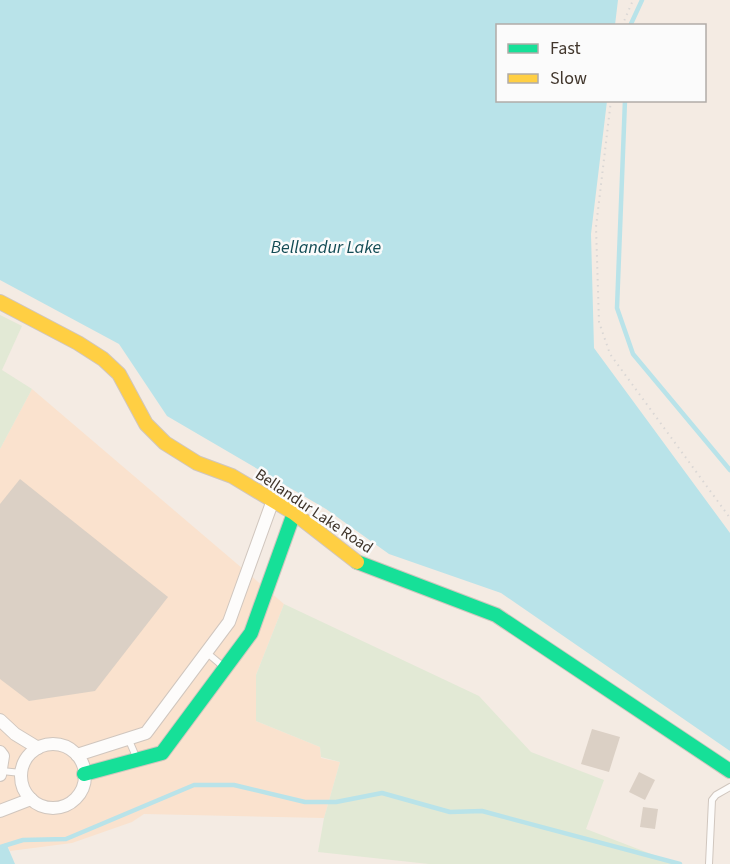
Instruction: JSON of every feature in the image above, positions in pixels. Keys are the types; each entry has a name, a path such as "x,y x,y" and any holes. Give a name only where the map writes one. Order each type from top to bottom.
{"street":[{"name":"Bellandur Lake Road","path":"0,302 78,343 103,359 119,374 146,424 165,443 197,463 232,476 294,513 358,563 496,615 730,771"},
{"path":"77,755 147,733 229,622 273,500"},
{"path":"84,774 162,753 251,633 294,513"},
{"path":"0,720 15,734 38,748"},
{"path":"47,744 56,744 71,749 81,761 84,774 81,792 69,804 52,808 44,807 31,799 24,790 21,773 27,758 38,748 47,744"},
{"path":"0,752 3,756 1,773"},
{"path":"0,811 31,799"}],"lane":[{"path":"206,652 225,668"},
{"path":"128,738 137,760"},
{"path":"1,773 21,773"},
{"path":"709,864 712,800 730,787"}],"path":[{"path":"623,24 633,0"},
{"path":"611,102 596,227 599,322 610,354 730,518"}],"shaded area":[{"path":"32,389 284,604 256,675 256,721 320,747 321,758 340,762 324,818 144,814 132,822 72,843 10,851 6,843 0,846 0,449"}],"green space":[{"path":"0,315 22,326 2,370 32,389 0,449"},
{"path":"284,604 479,696 531,752 604,780 586,829 672,862 671,864 429,864 318,852 324,818 340,762 321,757 320,747 256,721 256,675"}],"water":[{"name":"Bellandur Lake","path":"0,0 618,0 615,24 496,24 496,102 607,102 591,234 594,348 730,533 730,751 501,593 389,554 326,509 167,416 119,344 0,280"},
{"path":"6,843 15,864 0,864 0,846"}],"building":[{"path":"20,479 168,597 95,691 29,701 0,679 0,504"},
{"path":"592,729 620,737 609,772 581,764"},
{"path":"639,772 655,780 645,800 629,792"},
{"path":"643,807 658,809 655,829 640,827"}],"waterway":[{"path":"631,24 642,0"},
{"path":"625,102 617,308 633,354 730,470"},
{"path":"0,847 23,840 66,839 194,785 234,785 305,802 336,802 382,793 450,812 482,811 680,864"}],"traffic: fast":[{"path":"84,774 162,753 251,633 294,513"},
{"path":"357,562 496,615 730,771"}],"traffic: slow":[{"path":"0,302 78,343 103,359 119,374 146,424 165,443 197,463 232,476 294,513 357,562"}]}
